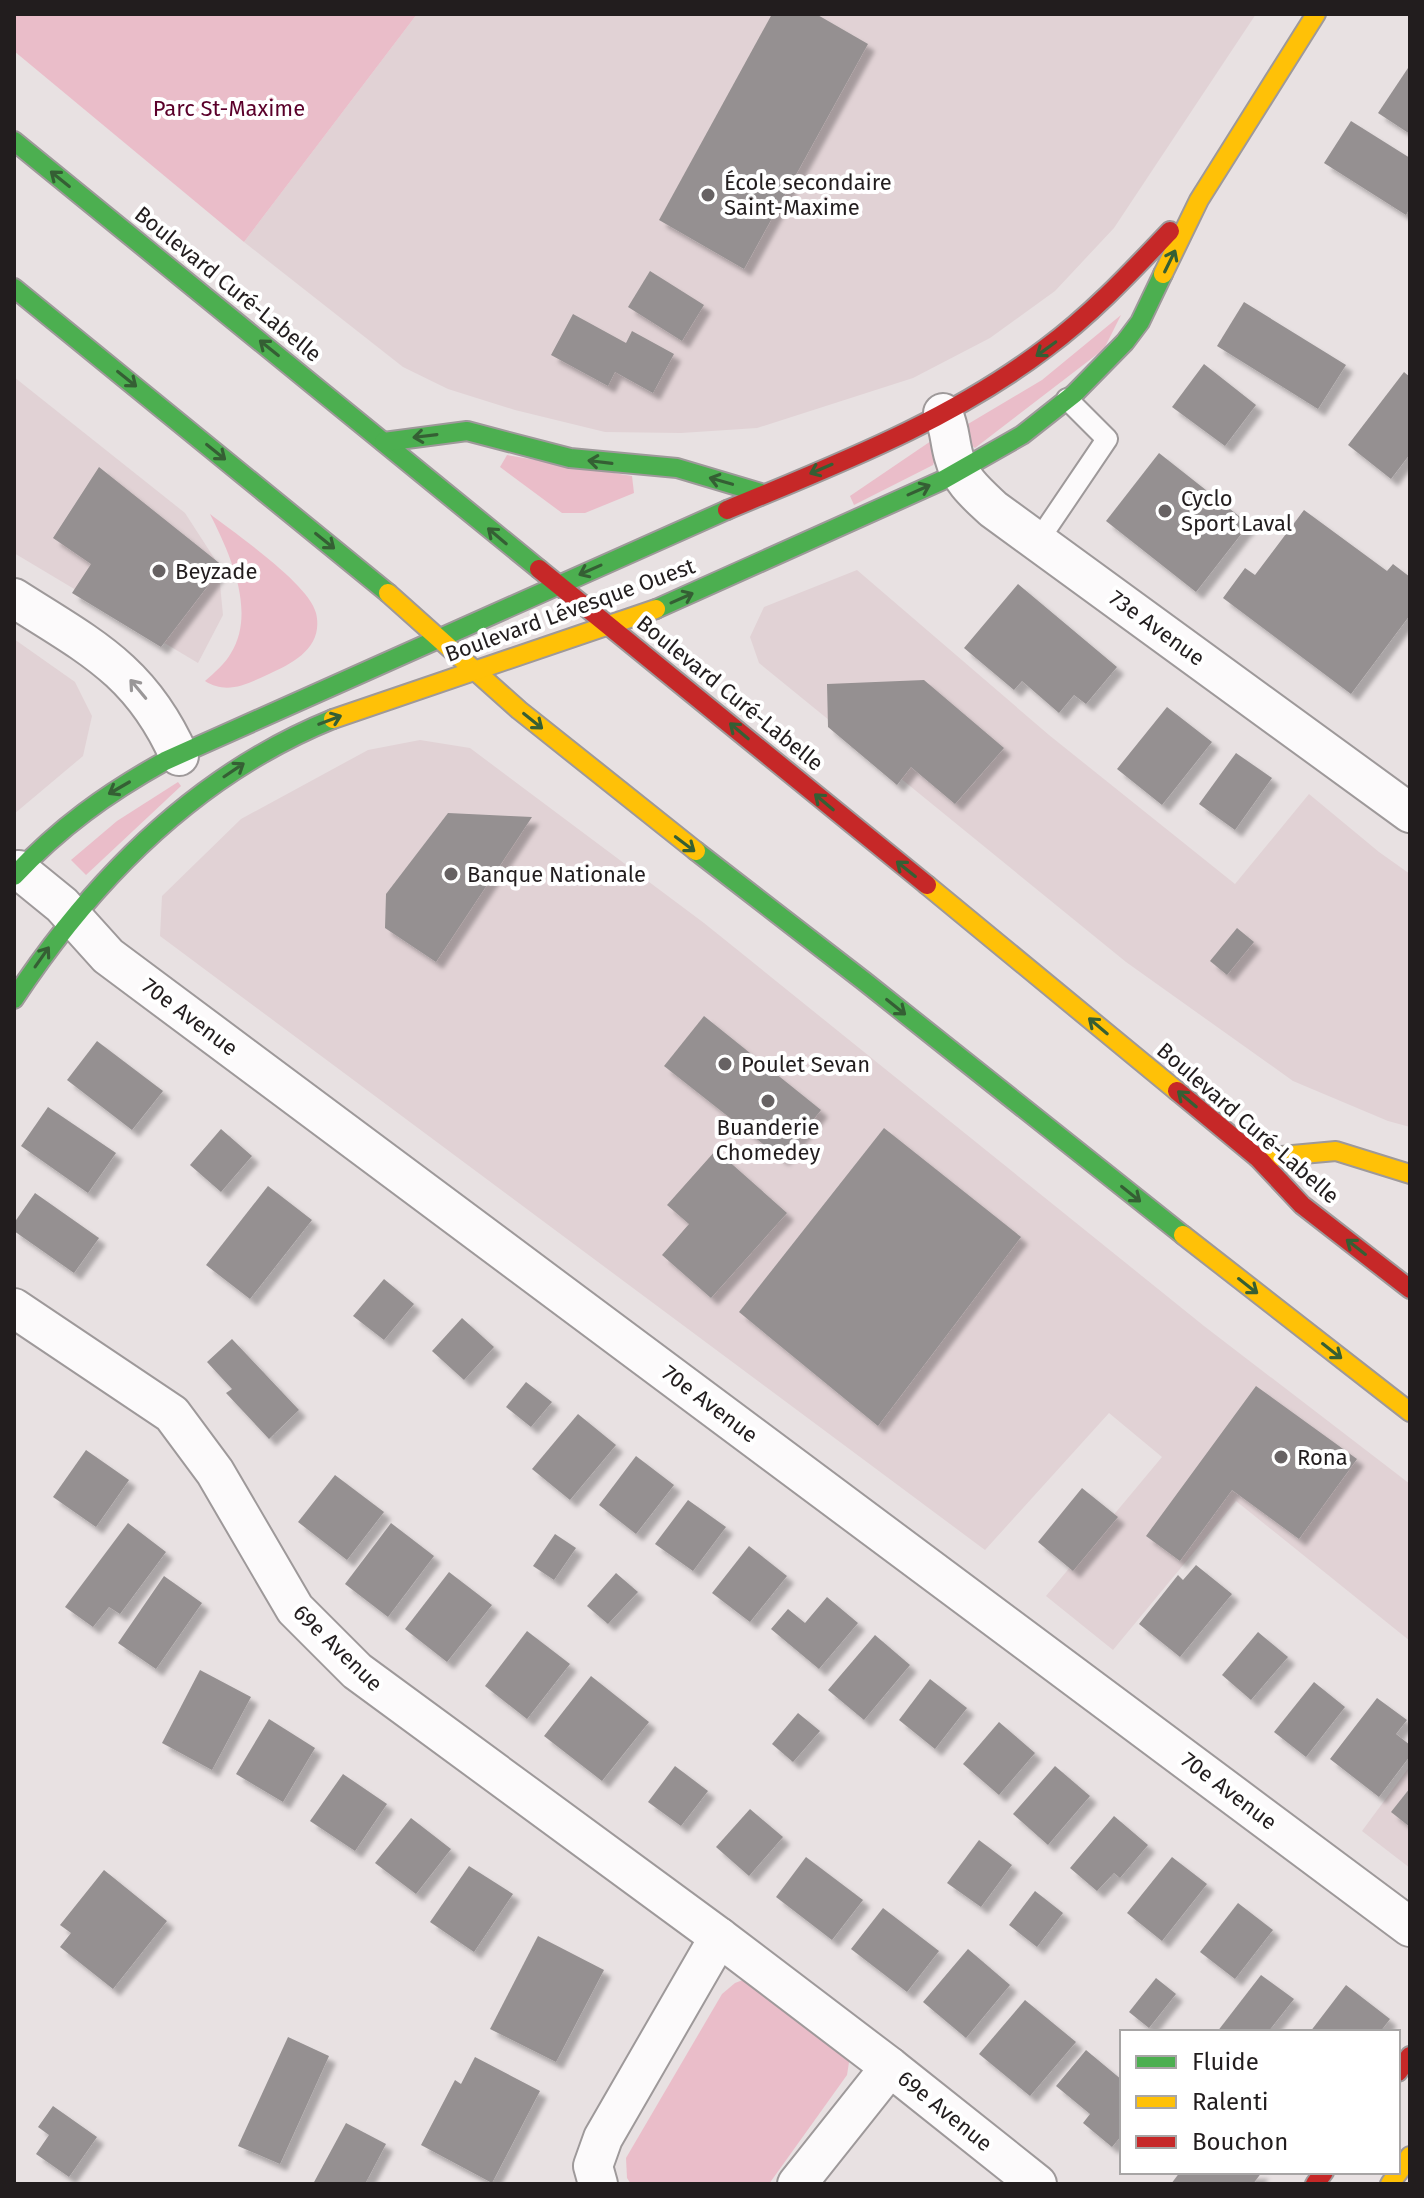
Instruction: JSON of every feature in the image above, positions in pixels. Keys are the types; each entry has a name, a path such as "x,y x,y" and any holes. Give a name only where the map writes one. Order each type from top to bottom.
{"main road":[{"name":"Boulevard Lévesque Ouest","path":"14,999 44,954 114,870 145,840 210,787 259,754 338,717 610,626 682,598 959,472 1022,435 1111,358 1140,322 1199,200 1316,14"},
{"name":"Boulevard Curé-Labelle","path":"14,141 1258,1158 1302,1205 1410,1289"},
{"name":"Boulevard Lévesque Ouest","path":"16,871 84,810 179,756 887,441 943,413 1007,376 1082,320 1199,200"},
{"path":"14,288 441,638 474,670 624,796 1410,1412"},
{"path":"384,442 467,431 570,458 677,468 764,494"},
{"path":"1258,1158 1336,1151 1410,1174"}],"street":[{"name":"73e Avenue","path":"943,413 959,472 971,489 993,509 1410,813"},
{"path":"14,598 121,670 152,707 179,756"},
{"name":"70e Avenue","path":"16,871 50,895 108,956 1410,1927"},
{"name":"69e Avenue","path":"14,1308 172,1414 215,1472 295,1609 357,1671 719,1937 1037,2184"},
{"path":"598,2184 593,2166 603,2138 719,1937"},
{"name":"69e Avenue","path":"797,2184 890,2067"}],"lane":[{"path":"1038,541 1107,439 1067,399"}],"shaded area":[{"name":"École secondaire Saint-Maxime","path":"417,14 1256,14 1114,228 1055,291 990,338 913,378 757,428 681,433 605,432 515,410 448,389 403,367 244,242"},
{"path":"14,377 185,513 218,564 223,615 198,663 14,553"},
{"path":"857,570 1049,735 1235,884 1309,794 1410,874 1410,1127 1388,1121 1293,1081 1126,962 759,663 750,637 764,607"},
{"path":"14,639 75,682 92,716 83,756 14,814"},
{"path":"420,740 470,748 704,923 1204,1326 1410,1484 1410,1641 1236,1501 1113,1650 1046,1596 1162,1457 1109,1413 985,1550 160,936 162,896 241,819 368,750"},
{"path":"1410,1766 1410,1868 1362,1831"}],"green space":[{"name":"Parc St-Maxime","path":"14,14 417,14 244,242 14,51"},
{"path":"1121,315 1104,349 975,448 967,442 968,424 1042,380"},
{"path":"931,441 939,448 933,465 854,505 850,496"},
{"path":"507,455 632,476 634,493 585,513 562,513 500,467"},
{"path":"210,514 286,574 311,601 316,613 316,635 297,659 279,670 229,688 205,681 231,653 241,619 241,601 232,564"},
{"path":"178,782 181,786 86,875 71,860 117,821"},
{"path":"748,1978 850,2056 847,2075 769,2184 631,2184 627,2178 626,2158 722,1994 735,1983"}],"building":[{"path":"772,14 816,14 868,44 744,269 659,220"},
{"path":"1410,65 1410,134 1378,113"},
{"path":"1351,121 1410,158 1410,208 1406,215 1324,163"},
{"path":"650,271 704,305 682,341 628,307"},
{"path":"1244,302 1346,365 1318,409 1217,346"},
{"path":"573,314 626,343 632,331 674,354 653,393 615,372 608,386 551,355"},
{"path":"1204,364 1256,405 1225,446 1172,407"},
{"path":"1404,372 1410,377 1410,454 1391,479 1348,445"},
{"path":"1159,453 1249,524 1196,592 1106,521"},
{"path":"99,467 223,566 161,647 72,593 91,564 53,538"},
{"path":"1304,510 1387,571 1393,564 1410,577 1410,615 1351,694 1223,598 1245,568 1255,575"},
{"path":"1018,584 1117,667 1086,704 1074,695 1059,713 1022,681 1014,690 964,648"},
{"path":"924,680 1004,748 955,804 911,767 897,785 828,727 827,684"},
{"path":"1167,707 1212,742 1162,805 1117,769"},
{"path":"1236,753 1272,778 1235,830 1199,804"},
{"path":"448,813 532,817 436,962 385,928 386,894"},
{"path":"1237,928 1254,942 1227,975 1210,961"},
{"path":"704,1016 821,1110 782,1159 664,1066"},
{"path":"97,1041 163,1091 132,1130 67,1080"},
{"path":"48,1107 116,1153 88,1193 21,1146"},
{"path":"884,1128 1021,1237 878,1426 739,1312"},
{"path":"221,1129 252,1156 221,1192 190,1165"},
{"path":"716,1150 787,1213 711,1298 662,1255 689,1224 667,1205"},
{"path":"268,1186 312,1220 250,1299 206,1265"},
{"path":"35,1193 99,1238 74,1273 14,1231 14,1223"},
{"path":"384,1279 414,1304 384,1340 353,1316"},
{"path":"462,1318 494,1347 464,1380 432,1351"},
{"path":"232,1339 299,1410 269,1439 226,1393 232,1389 207,1362"},
{"path":"526,1382 552,1402 531,1427 506,1407"},
{"path":"1256,1386 1357,1459 1299,1539 1232,1490 1180,1561 1146,1536"},
{"path":"578,1414 616,1445 570,1500 532,1469"},
{"path":"86,1450 129,1480 96,1527 53,1497"},
{"path":"636,1456 674,1485 636,1534 599,1505"},
{"path":"335,1475 384,1512 347,1560 298,1522"},
{"path":"1082,1488 1118,1517 1073,1571 1038,1542"},
{"path":"688,1500 726,1527 693,1571 655,1544"},
{"path":"128,1523 166,1552 120,1614 109,1607 93,1627 65,1607"},
{"path":"391,1523 434,1556 388,1617 345,1584"},
{"path":"555,1534 576,1548 554,1580 533,1566"},
{"path":"749,1546 787,1576 750,1622 712,1593"},
{"path":"1196,1565 1232,1594 1180,1657 1139,1624 1178,1575 1183,1580"},
{"path":"449,1572 492,1605 447,1662 405,1629"},
{"path":"616,1573 638,1592 608,1624 587,1606"},
{"path":"164,1576 202,1603 156,1669 118,1643"},
{"path":"827,1597 858,1623 819,1669 771,1629 788,1609 805,1623"},
{"path":"527,1631 570,1664 527,1719 485,1686"},
{"path":"1258,1632 1288,1657 1251,1700 1222,1675"},
{"path":"875,1635 910,1665 864,1720 828,1690"},
{"path":"200,1670 251,1697 212,1770 162,1743"},
{"path":"591,1676 649,1722 602,1781 544,1736"},
{"path":"930,1679 967,1708 935,1749 899,1720"},
{"path":"1314,1682 1345,1707 1306,1757 1274,1732"},
{"path":"1377,1698 1407,1720 1396,1734 1410,1745 1410,1756 1379,1797 1330,1759"},
{"path":"798,1713 820,1731 793,1762 772,1744"},
{"path":"269,1719 315,1748 283,1802 236,1774"},
{"path":"999,1722 1035,1753 999,1795 963,1764"},
{"path":"675,1766 708,1791 681,1826 648,1802"},
{"path":"1055,1766 1090,1796 1048,1845 1013,1814"},
{"path":"343,1774 387,1804 355,1851 310,1821"},
{"path":"1410,1788 1410,1827 1391,1812"},
{"path":"750,1809 783,1837 749,1876 716,1847"},
{"path":"1114,1816 1148,1845 1120,1878 1114,1873 1097,1891 1070,1868"},
{"path":"411,1818 451,1849 416,1894 375,1863"},
{"path":"979,1840 1012,1865 981,1907 947,1883"},
{"path":"806,1857 863,1900 832,1940 776,1897"},
{"path":"1172,1857 1207,1884 1162,1941 1127,1913"},
{"path":"469,1866 513,1894 474,1952 430,1922"},
{"path":"104,1870 167,1921 113,1989 60,1947 71,1933 60,1925"},
{"path":"1035,1891 1063,1913 1037,1947 1009,1925"},
{"path":"1238,1903 1273,1930 1235,1979 1200,1952"},
{"path":"883,1908 939,1951 907,1992 851,1949"},
{"path":"538,1936 604,1970 556,2062 490,2029"},
{"path":"968,1949 1010,1985 966,2038 923,2002"},
{"path":"1261,1975 1294,1999 1270,2030 1219,2030"},
{"path":"1156,1978 1176,1994 1149,2028 1129,2012"},
{"path":"1346,1985 1390,2019 1382,2030 1312,2030"},
{"path":"1025,2000 1076,2042 1030,2096 979,2054"},
{"path":"288,2037 329,2056 280,2164 238,2146"},
{"path":"1086,2050 1120,2078 1120,2137 1112,2147 1083,2123 1090,2114 1056,2086"},
{"path":"475,2057 540,2091 492,2183 421,2145 455,2080 461,2084"},
{"path":"53,2106 97,2137 69,2177 36,2154 49,2135 38,2127"},
{"path":"346,2123 386,2144 365,2184 313,2184"},
{"path":"1178,2174 1260,2174 1253,2184 1171,2184"}],"traffic: fast":[{"path":"14,141 539,569"},
{"path":"656,609 943,480 1022,435 1074,394 1125,342 1140,322 1163,274"},
{"path":"14,288 388,593"},
{"path":"384,442 467,431 570,458 677,468 764,494"},
{"path":"14,876 85,812 165,761 727,510"},
{"path":"14,999 78,912 152,834 237,769 333,719"},
{"path":"696,851 1183,1235"}],"traffic: slow":[{"path":"1163,274 1199,200 1316,14"},
{"path":"388,593 519,710 696,851"},
{"path":"333,719 656,609"},
{"path":"927,885 1177,1091"},
{"path":"1258,1158 1336,1151 1410,1174"},
{"path":"1183,1235 1410,1412"},
{"path":"1400,2170 1410,2156"},
{"path":"1390,2184 1397,2174"}],"traffic: jam":[{"path":"727,510 892,439 971,398 1046,348 1079,321 1170,231"},
{"path":"539,569 927,885"},
{"path":"1177,1091 1258,1158 1302,1205 1410,1289"},
{"path":"1400,2069 1410,2056"},
{"path":"1315,2184 1322,2174"}],"place":[{"name":"École secondaire Saint-Maxime","path":"708,195"},
{"name":"Cyclo Sport Laval","path":"1165,511"},
{"name":"Beyzade","path":"159,571"},
{"name":"Banque Nationale","path":"451,874"},
{"name":"Poulet Sevan","path":"725,1064"},
{"name":"Buanderie Chomedey","path":"768,1101"},
{"name":"Rona","path":"1281,1457"}]}
